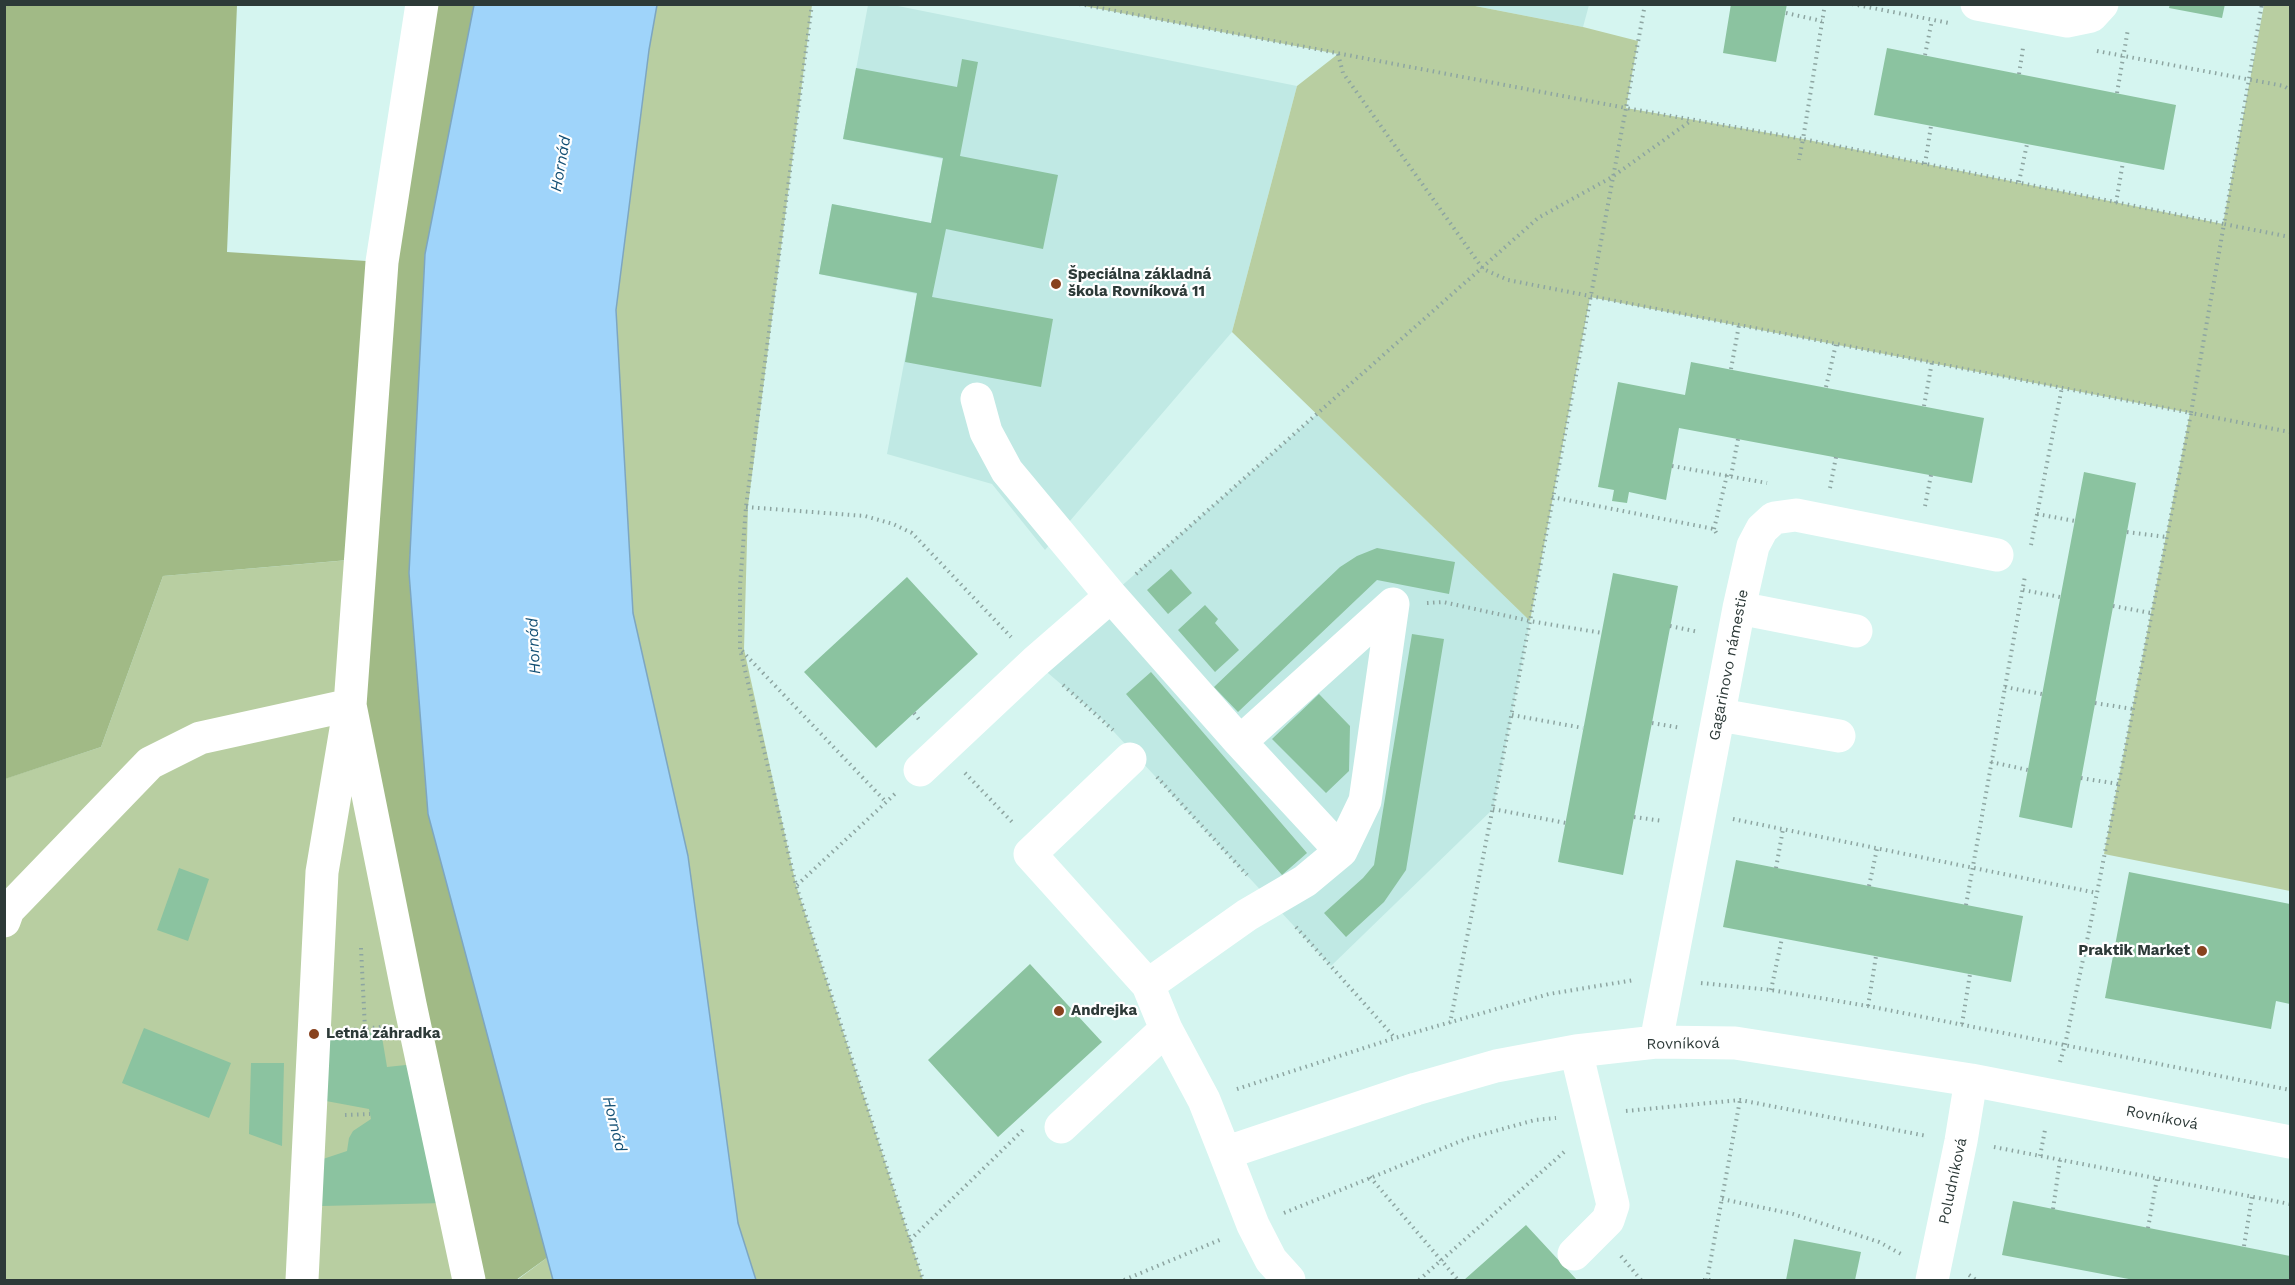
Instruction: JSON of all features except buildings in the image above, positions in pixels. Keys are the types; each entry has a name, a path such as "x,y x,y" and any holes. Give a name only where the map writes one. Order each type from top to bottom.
{"street":[{"path":"302,1281 322,872 350,705 382,262 422,4"},
{"path":"1977,4 2067,21 2091,16 2102,4"},
{"path":"977,399 986,432 1007,471 1111,596 1240,742 1341,851"},
{"name":"Gagarinovo námestie","path":"1656,1042 1739,608 1753,546 1762,529 1774,518 1796,515 2018,559"},
{"path":"931,759 1035,662 1111,596"},
{"path":"1240,742 1393,604"},
{"path":"1148,985 1247,915 1305,880 1341,851 1365,801 1393,604"},
{"path":"1739,608 1856,631"},
{"path":"4,921 8,910 150,763 200,738 350,705"},
{"path":"350,705 469,1281"},
{"path":"1719,715 1839,736"},
{"path":"1133,755 1030,855 1148,985 1166,1029 1204,1100 1253,1226 1271,1260 1289,1281"},
{"path":"1046,1125 1166,1029"},
{"name":"Rovníková","path":"1226,1153 1416,1089 1496,1066 1576,1051 1656,1042 1735,1043 1971,1080 2290,1142"},
{"path":"1574,1254 1608,1220 1613,1205 1576,1051"},
{"name":"Poludníková","path":"1932,1281 1961,1141 1971,1080"}],"path":[{"path":"812,4 746,507 740,586 740,649 796,885 923,1281"},
{"path":"1079,4 1626,108 1803,139 2290,237"},
{"path":"1450,1023 1512,715 1646,4"},
{"path":"1800,160 1825,4"},
{"path":"2057,1072 2065,1045 2097,893 2191,413 2262,4"},
{"path":"1785,13 1822,21"},
{"path":"1925,56 1932,20"},
{"path":"2019,74 2024,46"},
{"path":"1338,54 1343,73 1483,269 1508,280 2290,432"},
{"path":"2117,93 2124,56"},
{"path":"2248,80 2284,86 2290,90"},
{"path":"1111,596 1538,218 1612,177 1692,120"},
{"path":"1925,164 1931,126"},
{"path":"2019,182 2027,144"},
{"path":"2116,202 2123,162"},
{"path":"1731,369 1739,325"},
{"path":"1826,387 1836,344"},
{"path":"1924,406 1932,362"},
{"path":"1966,905 2023,590 2018,559 2037,514 2062,387"},
{"path":"1714,529 1737,439"},
{"path":"1828,494 1836,457"},
{"path":"1924,512 1931,475"},
{"path":"1552,497 1714,529 1722,542"},
{"path":"746,507 865,516 893,524 912,533 1035,662 1102,718 1133,755 1271,901 1395,1038"},
{"path":"2037,514 2075,521"},
{"path":"2127,532 2166,537"},
{"path":"2023,590 2060,597"},
{"path":"1393,604 1443,602 1530,621 1602,633"},
{"path":"2113,606 2151,612"},
{"path":"1670,626 1705,633"},
{"path":"740,649 886,802"},
{"path":"2005,687 2042,694"},
{"path":"2095,703 2133,709"},
{"path":"914,713 931,759 1036,848"},
{"path":"1512,715 1583,728"},
{"path":"1652,723 1688,729"},
{"path":"796,885 931,759"},
{"path":"1991,762 2028,770"},
{"path":"2082,778 2118,784"},
{"path":"1493,809 1566,823"},
{"path":"1701,813 2097,893"},
{"path":"1634,817 1670,822"},
{"path":"1776,868 1783,829"},
{"path":"1869,886 1877,849"},
{"path":"1771,990 1782,938"},
{"path":"1868,1006 1876,956"},
{"path":"1962,1024 1970,974"},
{"path":"1204,1100 1395,1038 1549,994 1640,978 1771,990 1868,1006 2290,1090"},
{"path":"346,1031 386,1026"},
{"path":"1707,1280 1740,1100"},
{"path":"1124,1281 1466,1139 1535,1120 1740,1100 2290,1204"},
{"path":"1419,1281 1585,1134 1591,1114"},
{"path":"2040,1156 2046,1120"},
{"path":"910,1240 1046,1125"},
{"path":"2053,1209 2060,1160"},
{"path":"1370,1177 1458,1281"},
{"path":"2148,1228 2157,1179"},
{"path":"2244,1246 2252,1197"},
{"path":"1722,1199 1793,1214 1879,1242 1904,1256"}],"shaded area":[{"name":"Špeciálna základná škola Rovníková 11","path":"868,5 893,5 1297,86 1232,332 1045,550 992,484 887,454 917,294 819,274 832,204 931,223 943,159 843,139"},
{"path":"1470,5 1589,5 1583,27"},
{"path":"1317,414 1530,621 1493,809 1331,966 1102,719 1035,662"}],"green space":[{"path":"4,5 237,5 227,252 382,262 422,5 474,5 425,254 409,573 428,814 548,1257 516,1280 469,1280 350,705 360,559 163,576 101,747 5,779"},
{"path":"657,5 812,5 748,506 744,649 796,885 923,1280 756,1280 738,1223 688,856 633,613 616,310 649,50"},
{"path":"1079,5 1470,5 1583,27 1638,41 1626,108 1803,139 2223,224 2264,5 2290,5 2290,891 2104,854 2190,413 1590,297 1530,621 1232,332 1297,86 1338,54"},
{"path":"361,559 469,1280 5,1280 4,779 101,747 163,576"},
{"path":"548,1257 553,1280 517,1280"}],"water":[{"name":"Hornád","path":"474,5 657,5 649,50 616,310 633,613 688,856 738,1223 756,1280 553,1280 428,814 409,573 425,254"}],"place":[{"name":"Špeciálna základná škola Rovníková 11","path":"1056,284"},
{"name":"Praktik Market","path":"2202,951"},
{"name":"Andrejka","path":"1059,1011"},
{"name":"Letná záhradka","path":"314,1034"}]}
